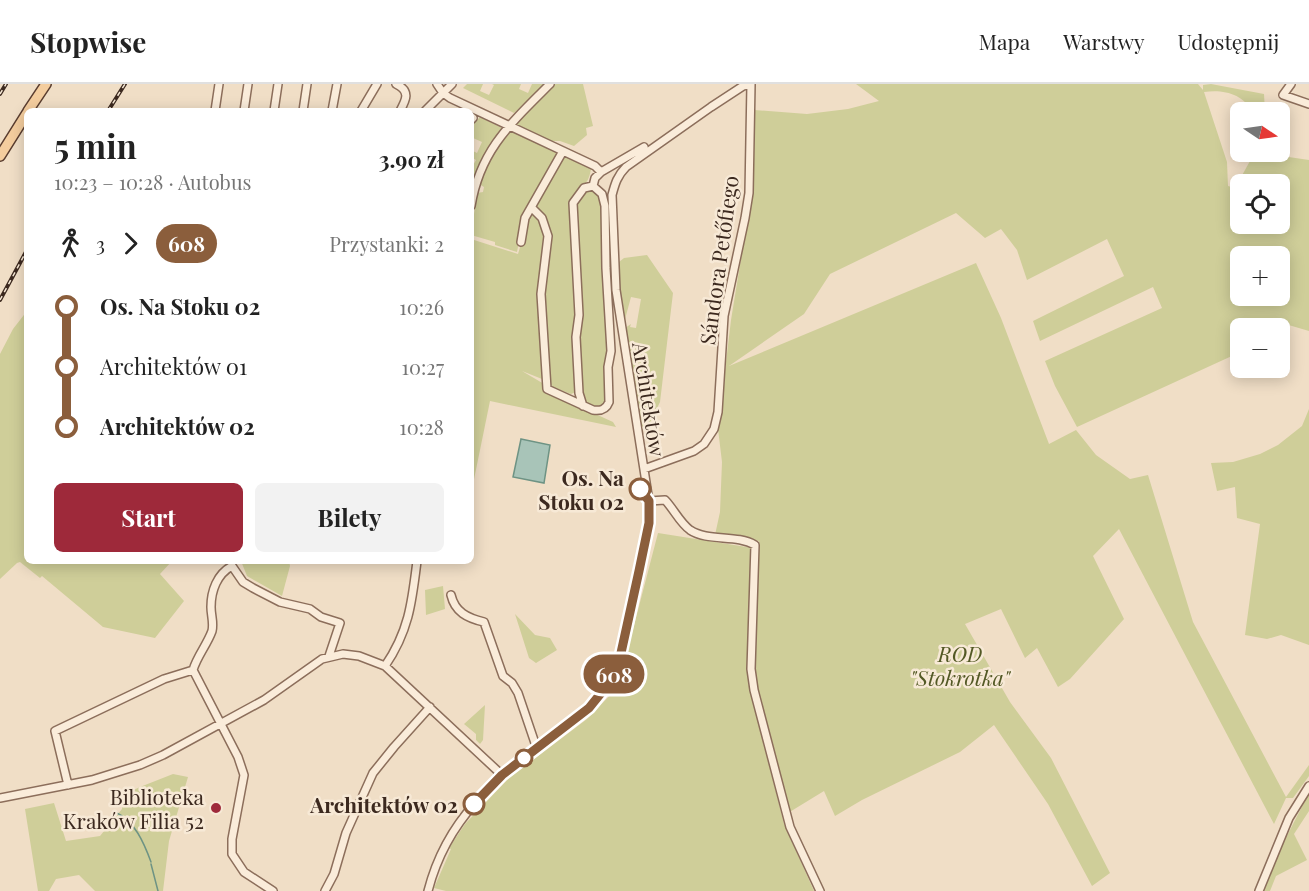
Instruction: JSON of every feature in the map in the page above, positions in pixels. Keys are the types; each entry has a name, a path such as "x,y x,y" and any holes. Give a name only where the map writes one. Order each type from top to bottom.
{"main road":[{"path":"31,108 46,84"},
{"path":"0,156 24,118"}],"street":[{"path":"215,108 219,84"},
{"path":"244,108 248,84"},
{"path":"274,108 278,84"},
{"path":"303,108 307,84"},
{"path":"333,108 337,84"},
{"path":"363,108 377,84"},
{"path":"396,84 403,87 406,93 406,100 402,108"},
{"path":"437,84 443,93 473,108"},
{"path":"428,108 452,84"},
{"path":"474,190 481,167 508,125 550,84"},
{"name":"Sándora Petőfiego","path":"644,469 699,448 714,429 718,412 724,316 748,194 751,84"},
{"name":"Architektów","path":"428,891 439,857 450,835 468,811 502,775 589,708 614,676 622,651 648,529 649,501 616,290 612,195 618,176 626,167 727,96 751,84"},
{"path":"1291,84 1283,95 1309,104"},
{"path":"474,108 595,166 601,172"},
{"path":"593,186 595,178 601,172 644,147"},
{"path":"521,242 525,218 563,151"},
{"path":"531,208 542,218 548,236 541,294 546,389 598,411 607,407 609,400 608,367 611,351 605,206 602,194 593,186"},
{"path":"583,406 579,393 576,333 579,315 573,203 584,188 593,186"},
{"path":"569,399 579,393"},
{"path":"649,501 665,500 688,529 702,536 717,536 755,545 751,669 754,690 790,828 820,891"},
{"path":"385,666 400,643 406,624 416,564"},
{"path":"68,785 59,739 55,731 164,680 193,670 214,623 211,606 216,582 224,570 232,566 243,582 253,588 280,602 310,609 321,617 340,623 329,656"},
{"path":"451,595 454,606 462,614 484,622 503,676 512,683 518,693 537,748"},
{"path":"0,798 100,778 140,765 264,700 315,663 329,656 343,654 359,656 385,666 502,775"},
{"path":"193,670 238,757 244,775 231,839 232,854 244,872 273,891"},
{"path":"325,891 334,874 346,833 373,773 430,707"},
{"path":"1259,891 1289,818 1309,786"}],"green space":[{"path":"467,84 483,84 480,91 489,95 494,85 492,84 521,84 519,89 528,93 532,84 545,84 514,113 463,88"},
{"path":"554,84 583,84 593,126 586,128 587,135 574,146 560,141 550,141 517,125 517,120"},
{"name":"ROD \"Stokrotka\"","path":"856,84 1198,84 1203,90 1203,85 1211,84 1264,94 1264,102 1245,102 1225,92 1204,92 1227,162 1228,186 1230,187 1230,234 1290,234 1290,174 1243,174 1249,162 1290,162 1290,157 1309,160 1309,331 1290,325 1290,318 1230,318 1230,357 1077,427 1055,386 1045,361 1162,308 1153,287 1040,341 1033,321 1124,276 1107,239 1027,280 1017,250 1001,229 985,238 956,213 830,274 804,314 729,366 976,263 1001,318 1049,444 1076,430 1096,455 1130,479 1148,475 1193,622 1286,797 1309,765 1309,776 1293,798 1286,798 1274,824 1119,529 1093,556 1124,619 1070,679 1058,687 1037,648 1025,658 1001,609 965,624 1010,702 1051,758 1110,873 1092,886 1048,804 994,725 960,752 862,800 835,816 824,791 788,813 754,677 759,541 715,535 720,512 722,462 718,429 731,320 754,179 754,110 807,114 848,109 879,101"},
{"path":"480,117 502,128 482,159 474,179 476,160 474,152 477,153 482,142 474,138 474,124"},
{"path":"509,130 558,153 524,216 517,252 474,236 477,193 483,192 484,187 479,184 486,163"},
{"path":"565,156 591,169 588,180 571,201 575,316 577,319 576,392 571,394 553,387 549,382 544,290 549,238 544,216 536,205"},
{"path":"591,189 601,197 609,352 608,399 604,406 597,407 591,406 583,396 579,335 582,318 576,210 582,194"},
{"path":"532,213 538,219 544,240 543,266 537,299 539,300 538,318 541,332 539,337 541,338 542,379 522,371 544,384 545,391 613,422 616,427 490,401 474,479 474,240 518,254"},
{"path":"647,255 673,293 660,402 647,429 640,426 625,328 631,324 630,327 636,328 641,299 631,297 624,323 619,290 619,262 624,258"},
{"path":"24,315 24,564 169,564 160,574 184,601 155,638 103,627 42,576 40,578 20,562 0,579 0,354 13,329"},
{"path":"1309,409 1309,645 1281,635 1267,639 1245,635 1260,524 1237,518 1235,487 1217,491 1211,463 1233,462 1260,454 1278,445 1302,426"},
{"path":"658,533 753,548 748,682 784,824 814,891 446,891 434,888 451,849 449,848 465,824 509,778 587,719 618,687"},
{"path":"242,564 290,564 282,596 247,576"},
{"path":"443,586 445,609 426,615 425,590"},
{"path":"515,614 535,635 550,638 557,650 536,663 529,658"},
{"path":"485,705 483,740 480,744 476,740 476,734 464,724"},
{"path":"173,774 188,777 169,841 163,891 95,891 79,875 56,879 49,891 38,891 25,809 54,803 66,841 100,836 122,809 123,795"},
{"path":"1309,793 1309,811 1294,834 1307,860 1276,876 1270,891 1262,891 1274,861"}],"shaded area":[{"path":"521,439 550,445 544,483 513,477"}],"waterway":[{"path":"115,812 133,827 142,840 151,862"},
{"path":"151,864 158,891"}],"railway":[{"path":"0,94 6,84"},
{"path":"110,108 125,84"},
{"path":"0,300 24,256"}],"bus line":[{"name":"608","path":"474,804 502,775 595,703 614,676 622,651 649,523 649,501 640,489"}],"place":[{"name":"Os. Na Stoku 02","path":"640,489"},
{"name":"Architektów 02","path":"474,804"},
{"name":"Biblioteka Kraków Filia 52","path":"216,808"}]}
